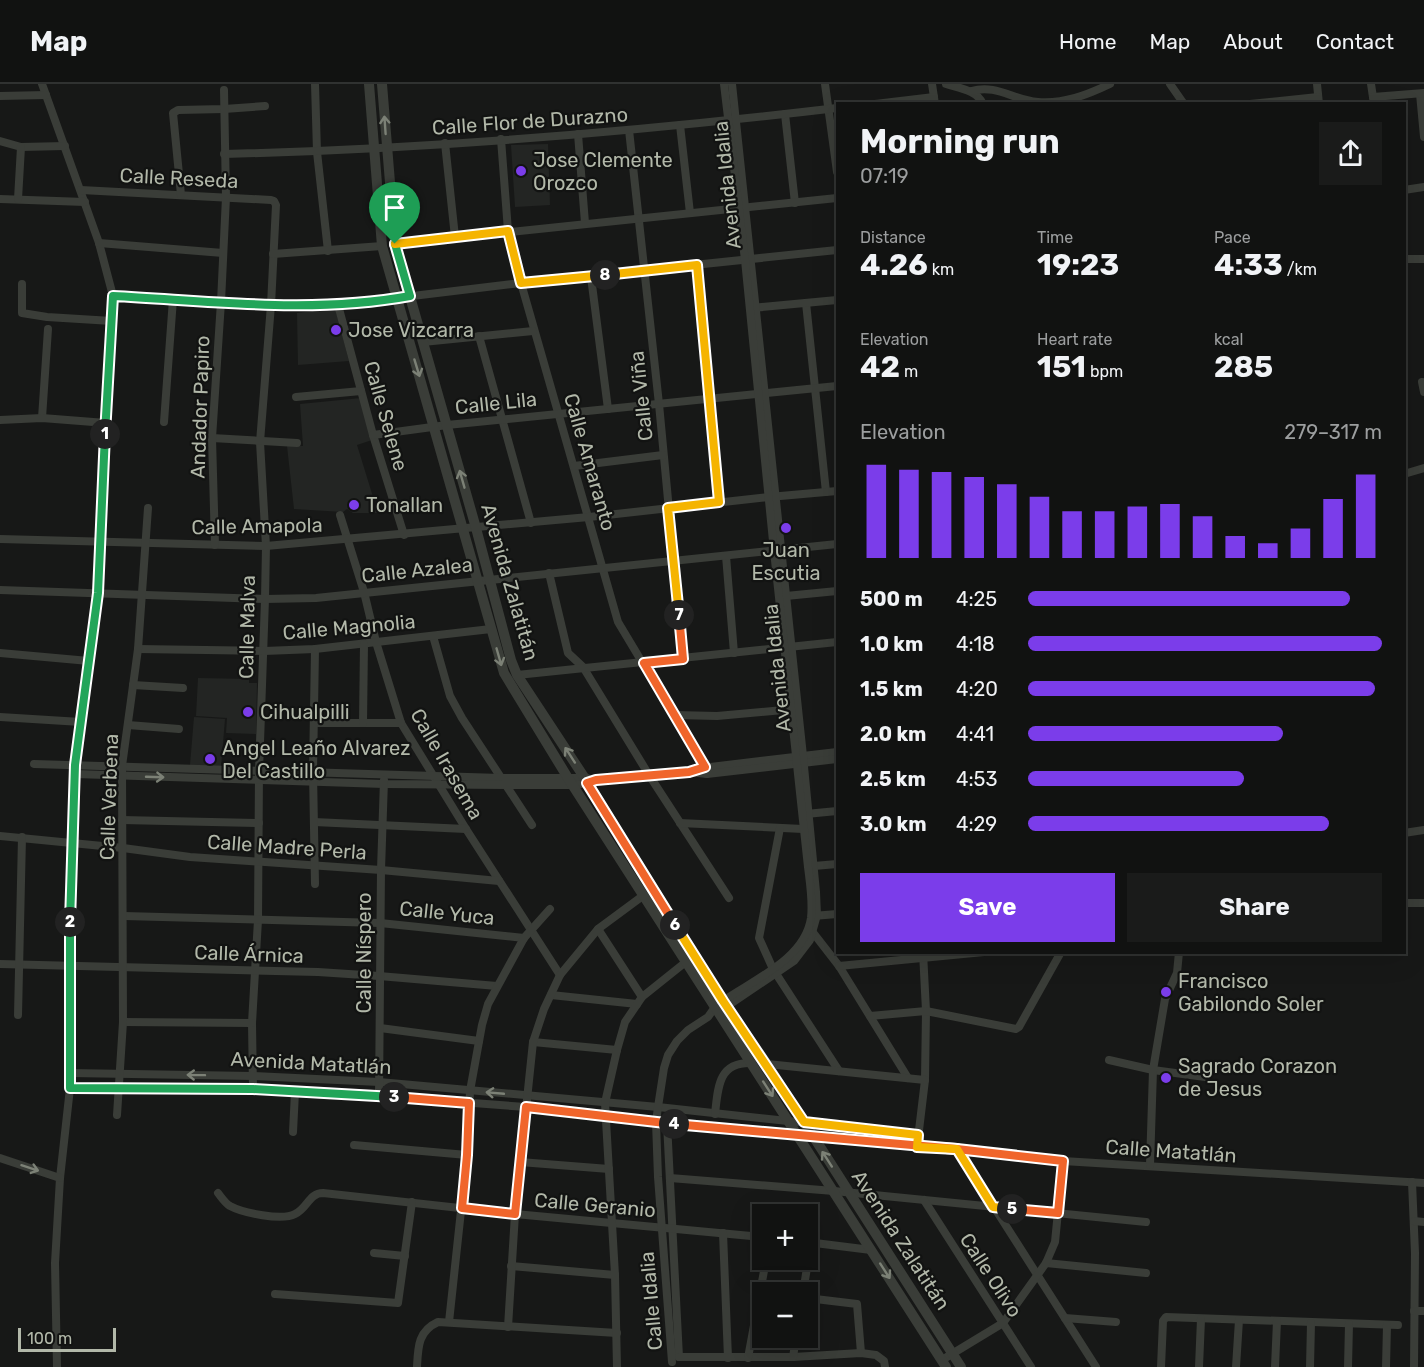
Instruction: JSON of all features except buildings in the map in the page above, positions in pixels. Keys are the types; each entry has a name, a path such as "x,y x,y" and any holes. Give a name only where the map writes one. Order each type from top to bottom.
{"street":[{"path":"42,84 99,243 113,296 98,593 75,765 69,965 70,1088 60,1178 55,1263 57,1367"},
{"path":"315,84 317,152 328,251"},
{"name":"Avenida Zalatitán","path":"369,84 382,246 463,529 511,660 518,675 589,780 751,1063 944,1363"},
{"name":"Avenida Zalatitán","path":"382,84 395,244 476,528 491,629 501,665 510,685 687,961 767,1064 961,1367"},
{"name":"Avenida Idalia","path":"721,1007 798,956 811,930 814,916 814,866 799,760 749,260 732,119 724,84"},
{"name":"Avenida Idalia","path":"732,84 732,119"},
{"path":"825,84 833,108 836,156"},
{"path":"899,102 935,100 932,84"},
{"path":"946,84 970,91 982,102"},
{"path":"1084,84 1089,94"},
{"path":"970,91 988,86 1000,88 1021,98 1037,102 1062,102 1089,94 1110,84"},
{"path":"1170,84 1183,102"},
{"path":"1284,102 1318,100 1317,84"},
{"path":"1371,84 1373,100 1422,94 1424,138"},
{"name":"Andador Papiro","path":"215,545 212,438 226,197 224,90"},
{"path":"0,96 46,94"},
{"path":"181,195 173,112 265,106"},
{"name":"Calle Flor de Durazno","path":"224,154 317,152 578,134 833,108"},
{"path":"785,114 795,203"},
{"path":"680,125 690,213"},
{"name":"Calle Viña","path":"629,130 659,404 683,659"},
{"path":"578,134 585,223"},
{"name":"Calle Amaranto","path":"501,139 508,231 533,331 618,622 706,770"},
{"path":"0,141 21,147 65,146"},
{"path":"445,143 456,237"},
{"path":"18,200 21,147"},
{"path":"1406,190 1424,187"},
{"name":"Calle Reseda","path":"81,190 274,201"},
{"path":"395,244 836,198"},
{"path":"0,199 85,202"},
{"name":"Calle Malva","path":"253,1089 252,1023 258,920 259,771 266,546 260,442 271,305 274,201"},
{"path":"99,243 223,254"},
{"path":"273,254 382,246"},
{"path":"113,296 271,305 338,305 521,283 836,250"},
{"path":"1406,259 1424,259"},
{"path":"697,265 719,502"},
{"path":"591,277 608,409"},
{"path":"22,284 22,313 112,321"},
{"path":"164,422 173,299"},
{"path":"754,308 836,300"},
{"path":"806,303 826,492"},
{"name":"Calle Selene","path":"338,305 373,435 404,535"},
{"path":"42,418 48,328"},
{"path":"423,342 533,331"},
{"path":"479,336 531,523"},
{"path":"1422,382 1424,392"},
{"name":"Calle Lila","path":"373,435 502,419 836,386"},
{"path":"296,397 361,391"},
{"path":"0,420 42,418 106,423"},
{"path":"212,438 297,443"},
{"path":"574,466 663,455"},
{"path":"1406,473 1424,468"},
{"name":"Calle Amapola","path":"0,538 266,546 589,518 719,502 836,491"},
{"name":"Calle Verbena","path":"117,1115 123,1022 122,766 138,649 148,508"},
{"name":"Calle Irasema","path":"340,515 401,723 466,829 561,975"},
{"name":"Calle Azalea","path":"0,590 265,599 316,598 836,544"},
{"name":"Avenida Idalia","path":"778,550 786,596 788,647"},
{"path":"726,556 734,653"},
{"path":"549,573 568,653 566,669"},
{"path":"786,596 836,591"},
{"name":"Calle Magnolia","path":"138,649 264,651 315,649 491,629"},
{"path":"433,636 450,696 532,825"},
{"path":"518,675 836,642"},
{"path":"363,723 364,644"},
{"path":"315,649 313,772 315,884"},
{"path":"0,653 89,661"},
{"path":"568,653 583,667 649,775 729,898"},
{"path":"134,685 183,688"},
{"path":"675,716 727,715 794,709"},
{"path":"0,717 81,722"},
{"path":"314,723 401,723"},
{"path":"128,725 179,729"},
{"path":"799,760 836,752"},
{"path":"75,774 259,781 438,784 589,780 799,760 836,759"},
{"path":"34,764 432,775 503,781"},
{"name":"Calle Níspero","path":"379,1096 379,976 385,774"},
{"path":"805,814 836,811"},
{"name":"Avenida Idalia","path":"805,814 803,829 814,916"},
{"path":"122,820 259,823"},
{"path":"314,822 466,829"},
{"path":"680,823 803,829"},
{"path":"780,828 759,938 775,972 839,1071"},
{"path":"1406,833 1424,830"},
{"name":"Calle Madre Perla","path":"0,836 190,857 500,881"},
{"path":"18,1015 22,837"},
{"path":"814,866 836,864"},
{"path":"508,1327 515,1214 533,1042 561,975 598,929 644,895"},
{"path":"1407,903 1424,903"},
{"path":"449,1322 467,1155 470,1091 488,1004 524,938 550,909"},
{"path":"814,916 836,914"},
{"name":"Calle Yuca","path":"124,916 380,923 524,938"},
{"path":"598,929 639,1001"},
{"path":"811,930 839,966 908,1078"},
{"path":"839,966 943,954"},
{"path":"870,1016 927,1011 1016,1029 1032,1006 1059,954"},
{"path":"1150,1165 1153,1070 1165,999 1177,973 1179,954"},
{"path":"917,1147 926,1080 927,1011 923,955"},
{"path":"617,1367 613,1222 605,1103 616,1050 625,1022 639,1001 687,961"},
{"name":"Calle Árnica","path":"0,964 379,976 497,986"},
{"path":"551,995 639,1001"},
{"name":"Calle Idalia","path":"674,1362 662,1227 656,1122 668,1055 688,1030 721,1007"},
{"path":"123,1022 252,1023"},
{"path":"380,1028 479,1041"},
{"path":"533,1042 616,1050"},
{"path":"1109,1060 1153,1070 1205,1077"},
{"path":"716,1114 719,1084 723,1075 742,1062 751,1063"},
{"path":"767,1064 926,1080"},
{"name":"Avenida Matatlán","path":"70,1072 253,1076 379,1082 658,1107"},
{"name":"Avenida Matatlán","path":"70,1088 253,1089 379,1096 526,1107 656,1122"},
{"path":"293,1132 295,1092"},
{"path":"658,1107 918,1135"},
{"name":"Calle Matatlán","path":"656,1122 957,1149 1063,1161 1424,1183"},
{"name":"Calle Idalia","path":"667,1123 672,1228 674,1362"},
{"path":"354,1145 467,1155"},
{"path":"957,1149 1096,1367"},
{"path":"0,1158 60,1178"},
{"path":"944,1363 952,1353 1002,1323 1046,1263 1055,1242 1063,1161"},
{"path":"520,1162 609,1169"},
{"path":"670,1178 834,1191 1146,1222"},
{"path":"1412,1182 1413,1367"},
{"name":"Calle Geranio","path":"218,1193 228,1205 234,1208 265,1215 296,1214 317,1193 752,1236"},
{"name":"Calle Olivo","path":"924,1200 1031,1367"},
{"path":"275,1294 398,1303 412,1202"},
{"path":"1413,1221 1424,1222"},
{"path":"723,1233 728,1358"},
{"path":"818,1243 871,1250"},
{"path":"374,1253 405,1256"},
{"path":"1046,1263 1146,1273"},
{"path":"511,1266 615,1275"},
{"path":"748,1358 764,1270"},
{"path":"818,1299 857,1304 861,1353"},
{"path":"1414,1311 1424,1311"},
{"path":"1065,1318 1116,1322"},
{"path":"1161,1367 1164,1318 1398,1325"},
{"path":"1199,1367 1201,1318"},
{"path":"1236,1367 1239,1320"},
{"path":"1275,1367 1277,1321"},
{"path":"417,1367 423,1334 426,1329 438,1322 617,1333"},
{"path":"1310,1367 1311,1323"},
{"path":"1348,1367 1349,1324"},
{"path":"1386,1367 1387,1325"},
{"path":"793,1357 794,1348"},
{"path":"674,1362 708,1363 728,1358 861,1353 876,1355 884,1361 885,1367"}],"shaded area":[{"path":"548,144 550,205 515,207 511,145"},
{"path":"335,308 349,361 298,365 297,313"},
{"path":"361,398 372,440 357,445 378,513 353,513 347,509 343,512 294,509 287,446 303,446 300,404"},
{"path":"198,678 249,679 249,683 257,683 256,734 226,733 227,718 196,716"},
{"path":"194,717 225,719 221,767 190,765"}],"place":[{"name":"Jose Clemente Orozco","path":"521,171"},
{"name":"Jose Vizcarra","path":"336,330"},
{"name":"Tonallan","path":"354,505"},
{"name":"Juan Escutia","path":"786,528"},
{"name":"Cihualpilli","path":"248,712"},
{"name":"Angel Leaño Alvarez Del Castillo","path":"210,759"},
{"name":"Francisco Gabilondo Soler","path":"1166,992"},
{"name":"Sagrado Corazon de Jesus","path":"1166,1078"}],"route":[{"path":"395,244 410,296 396,299 338,305 271,305 113,296 98,593 75,765 69,965 70,1088 253,1089 469,1103 462,1208 515,1214 526,1107 667,1123 917,1147 957,1149 1063,1161 1058,1213 993,1207 957,1149 917,1147 918,1135 804,1122 723,1001 587,783 596,780 689,772 705,767 644,663 683,659 668,508 719,502 697,265 521,283 508,231 395,244"}]}
